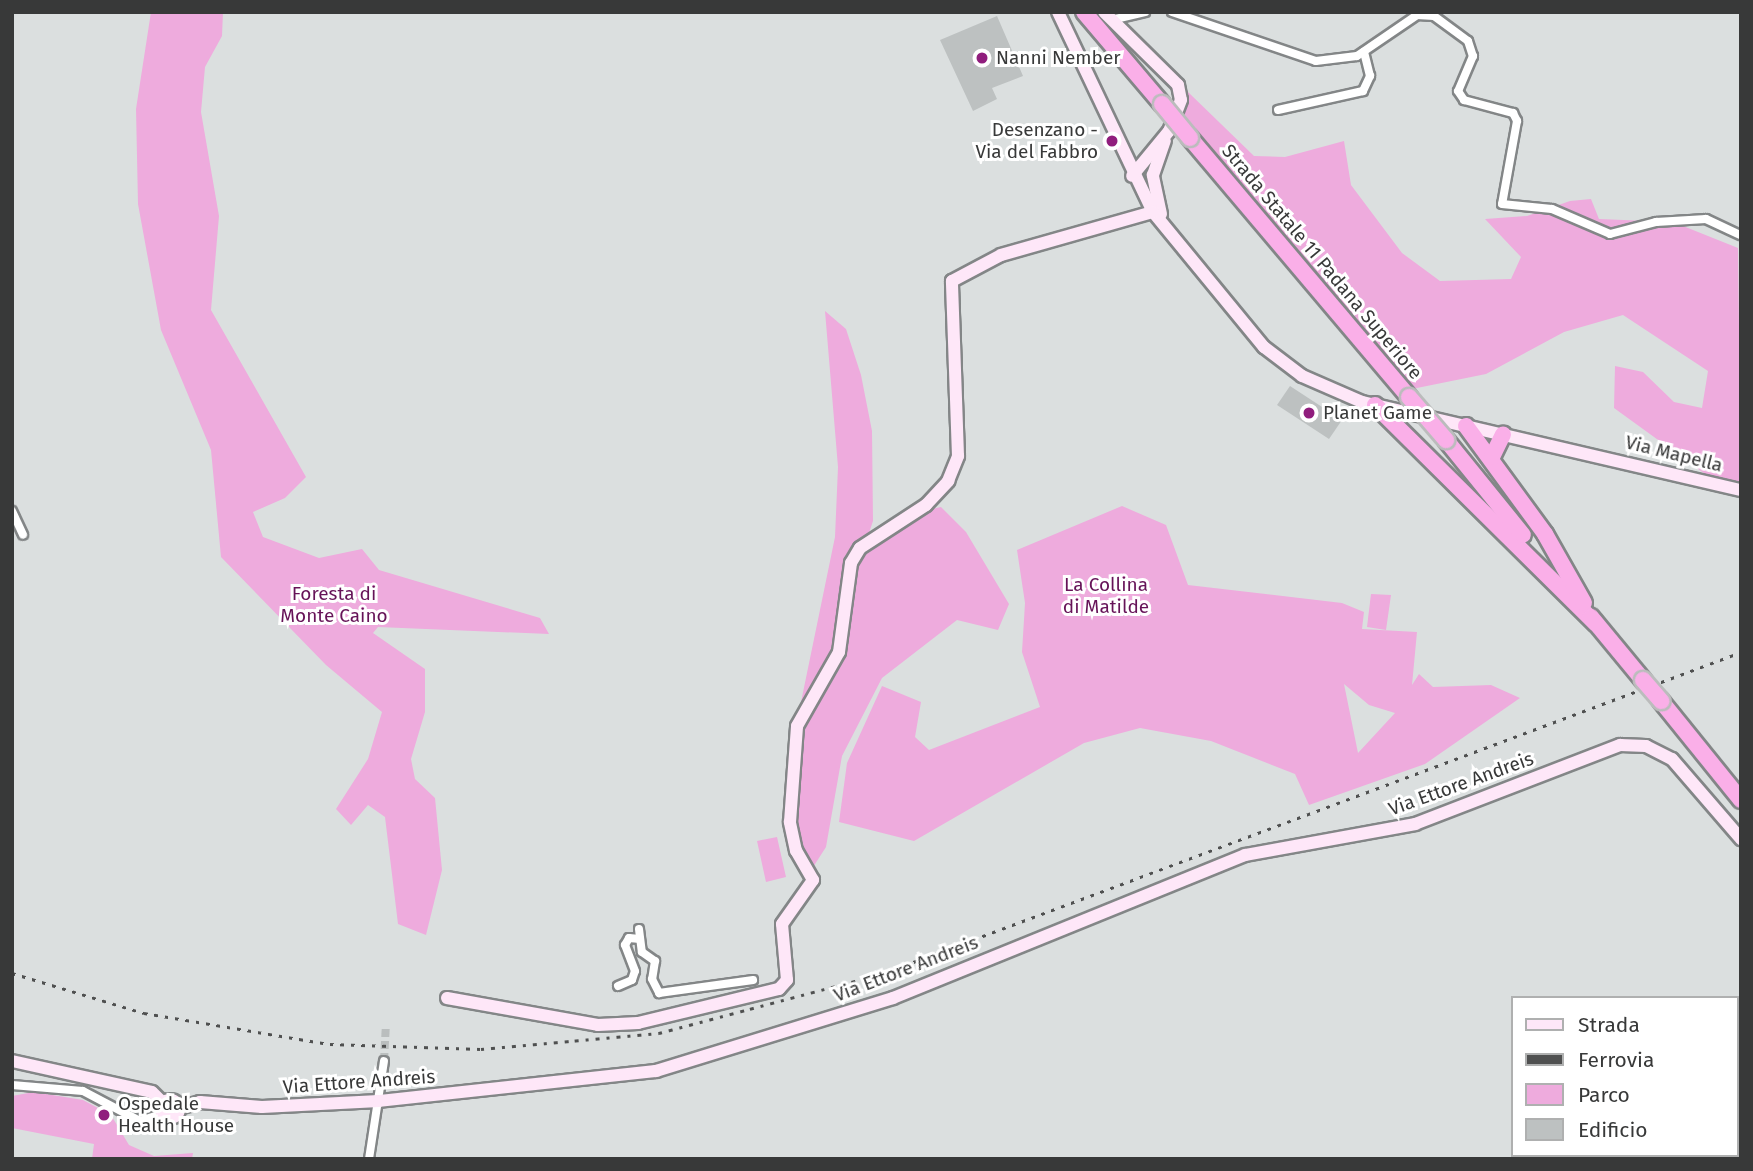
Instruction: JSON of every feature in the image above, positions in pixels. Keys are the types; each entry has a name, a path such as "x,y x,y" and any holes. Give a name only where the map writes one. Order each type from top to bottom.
{"highway":[{"name":"Strada Statale 11 Padana Superiore","path":"1084,12 1446,440 1741,800"},
{"path":"1375,405 1596,624"},
{"path":"1466,426 1492,457 1596,624"},
{"path":"1492,457 1503,434"}],"street":[{"path":"1058,12 1132,176 1153,212 1167,226"},
{"path":"1107,16 1145,12"},
{"path":"1172,12 1316,61 1364,52 1417,15 1451,23 1468,41 1473,56 1458,91 1464,100 1513,113 1517,121 1502,204 1508,208 1552,209 1610,234 1656,222 1706,219 1741,235"},
{"path":"1125,34 1138,13"},
{"path":"1107,16 1178,85 1180,109 1156,166 1154,192 1167,226"},
{"path":"1278,110 1363,91 1370,75 1364,52"},
{"path":"1132,176 1169,131"},
{"path":"1121,149 1149,153"},
{"path":"1132,176 1156,166"},
{"path":"447,998 598,1025 638,1023 779,989 787,979 782,924 813,880 796,851 790,822 797,726 839,652 851,563 860,548 926,505 948,481 958,456 952,281 1000,255 1153,212"},
{"name":"Via Mapella","path":"1167,226 1264,347 1325,388 1375,405 1598,455 1741,491"},
{"path":"12,511 23,535"},
{"name":"Via Ettore Andreis","path":"162,1108 173,1100 179,1108 200,1102 261,1107 379,1101 602,1080 697,1060 893,998 1245,855 1415,824 1620,745 1646,746 1672,759 1741,839"},
{"path":"639,929 642,952 655,961 652,979 659,993 753,980"},
{"path":"618,986 632,980 635,971 625,945 629,938 640,939"},
{"path":"369,1159 384,1060"},
{"path":"12,1061 152,1092 162,1108 140,1121 83,1091 12,1085"}],"green space":[{"name":"Foresta di Monte Caino","path":"151,12 223,12 222,36 205,67 201,112 219,216 211,310 306,477 285,498 253,512 263,537 319,558 362,549 379,570 540,618 549,634 378,627 373,633 425,669 425,712 411,759 415,779 435,798 442,870 426,935 398,924 385,817 368,805 351,825 336,809 368,759 382,712 326,665 221,557 211,450 161,330 138,204 136,109"},
{"path":"1187,91 1254,156 1285,157 1344,141 1351,185 1402,253 1440,281 1511,279 1521,257 1485,219 1527,216 1570,201 1591,199 1599,219 1673,222 1738,248 1741,486 1712,479 1614,408 1615,366 1643,372 1674,402 1702,408 1708,371 1623,315 1564,332 1486,374 1412,389 1184,121"},
{"path":"825,311 846,329 861,375 872,431 873,521 867,539 901,516 941,507 966,532 1009,604 998,630 957,620 882,678 842,756 826,847 808,875 792,849 786,775 835,537 838,467"},
{"name":"La Collina di Matilde","path":"1122,506 1166,525 1188,585 1342,603 1364,612 1362,629 1417,632 1412,685 1419,674 1433,687 1491,685 1520,698 1425,764 1309,805 1295,774 1211,741 1140,728 1084,743 914,841 839,822 847,763 882,686 921,702 915,737 929,750 1040,707 1022,652 1025,603 1017,550","holes":["1344,684 1369,705 1395,713 1358,753"]},
{"path":"1371,594 1391,595 1386,630 1367,627"},
{"path":"777,837 786,877 766,882 757,841"},
{"path":"34,1092 83,1100 111,1115 129,1145 154,1156 193,1153 192,1159 92,1159 94,1144 12,1128 12,1096"}],"building":[{"name":"Nanni Nember","path":"997,16 1023,76 992,88 997,99 973,111 940,40"},
{"name":"Planet Game","path":"1290,386 1342,420 1329,439 1277,405"}],"tunnel":[{"path":"384,1061 386,1027"}],"railway":[{"path":"12,973 144,1013 330,1044 481,1049 659,1033 884,973 1741,652"}],"place":[{"name":"Nanni Nember","path":"982,58"},
{"name":"Desenzano - Via del Fabbro","path":"1112,141"},
{"name":"Planet Game","path":"1309,413"},
{"name":"Ospedale Health House","path":"104,1115"}]}
